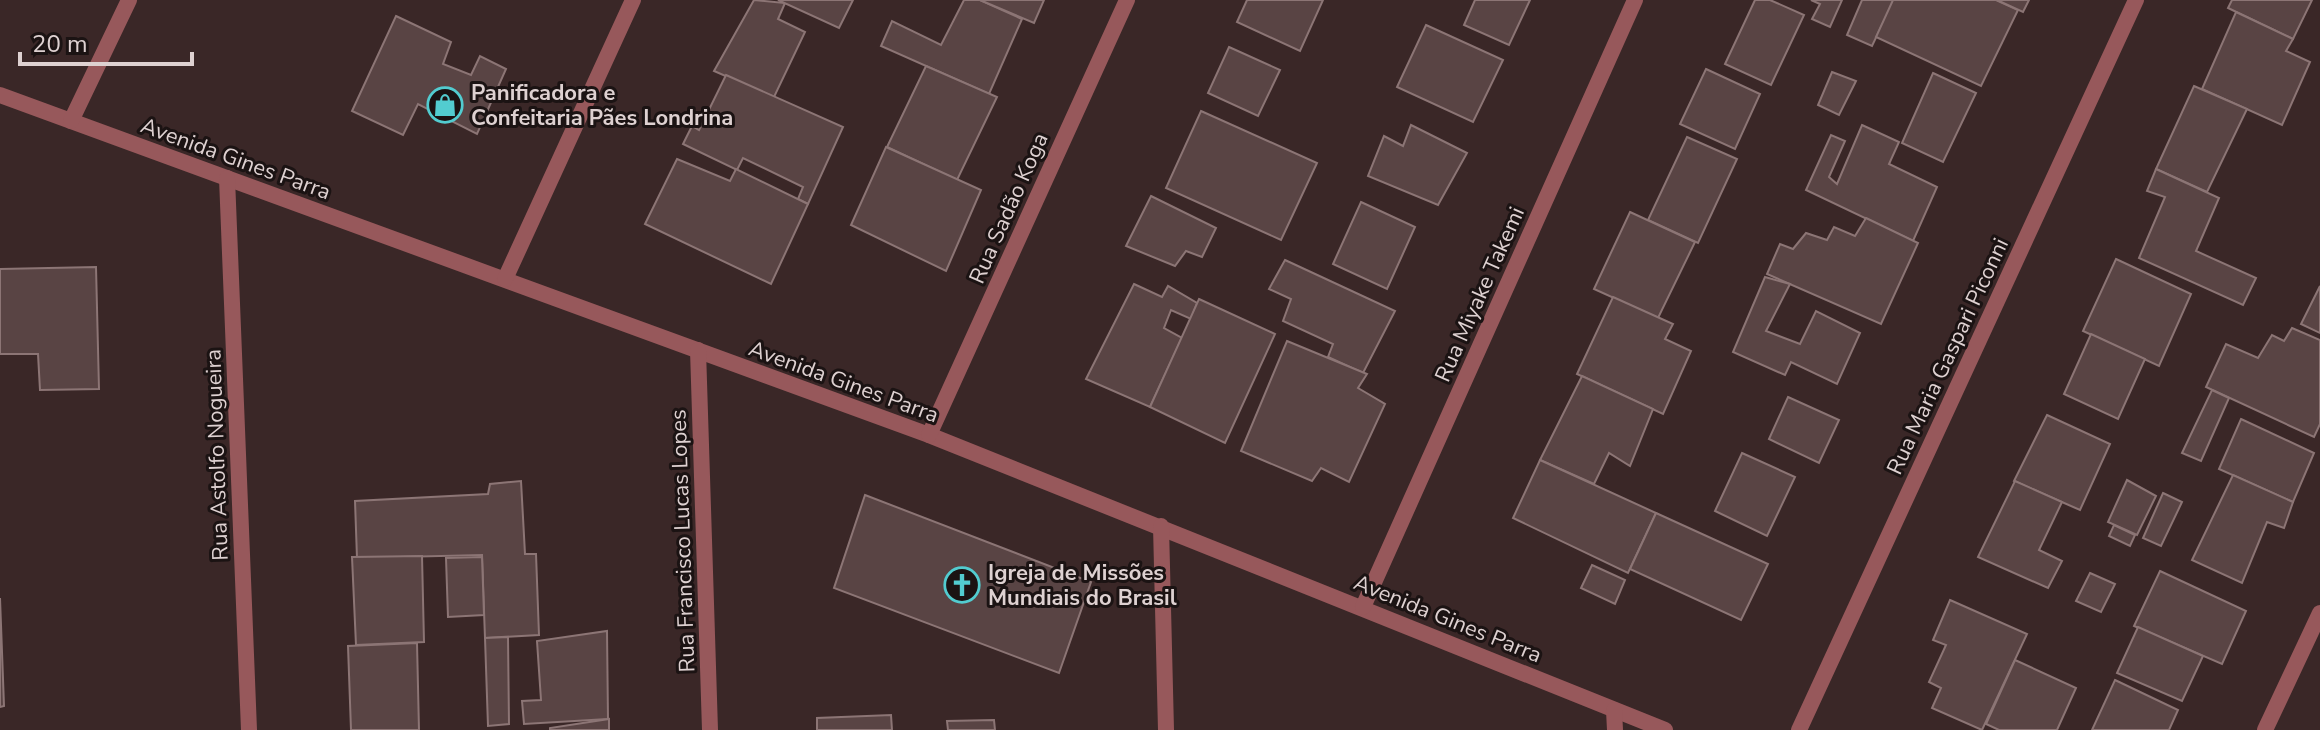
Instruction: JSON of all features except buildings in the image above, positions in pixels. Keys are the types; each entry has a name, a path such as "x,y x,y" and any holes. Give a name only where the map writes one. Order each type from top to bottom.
{"street":[{"path":"71,121 129,0"},
{"path":"505,279 633,0"},
{"name":"Rua Sadão Koga","path":"929,435 1127,0"},
{"name":"Rua Miyake Takemi","path":"1363,607 1635,0"},
{"name":"Rua Maria Gaspari Piconni","path":"1799,730 2136,0"},
{"name":"Avenida Gines Parra","path":"0,95 929,435 1665,730"},
{"name":"Rua Astolfo Nogueira","path":"227,178 249,730"},
{"name":"Rua Francisco Lucas Lopes","path":"698,350 710,730"},
{"path":"1161,526 1166,730"},
{"path":"2265,730 2320,613"},
{"path":"1614,710 1615,730"}],"place":[{"name":"Panificadora e Confeitaria Pães Londrina","path":"445,105"},
{"name":"Igreja de Missões Mundiais do Brasil","path":"962,585"}]}
